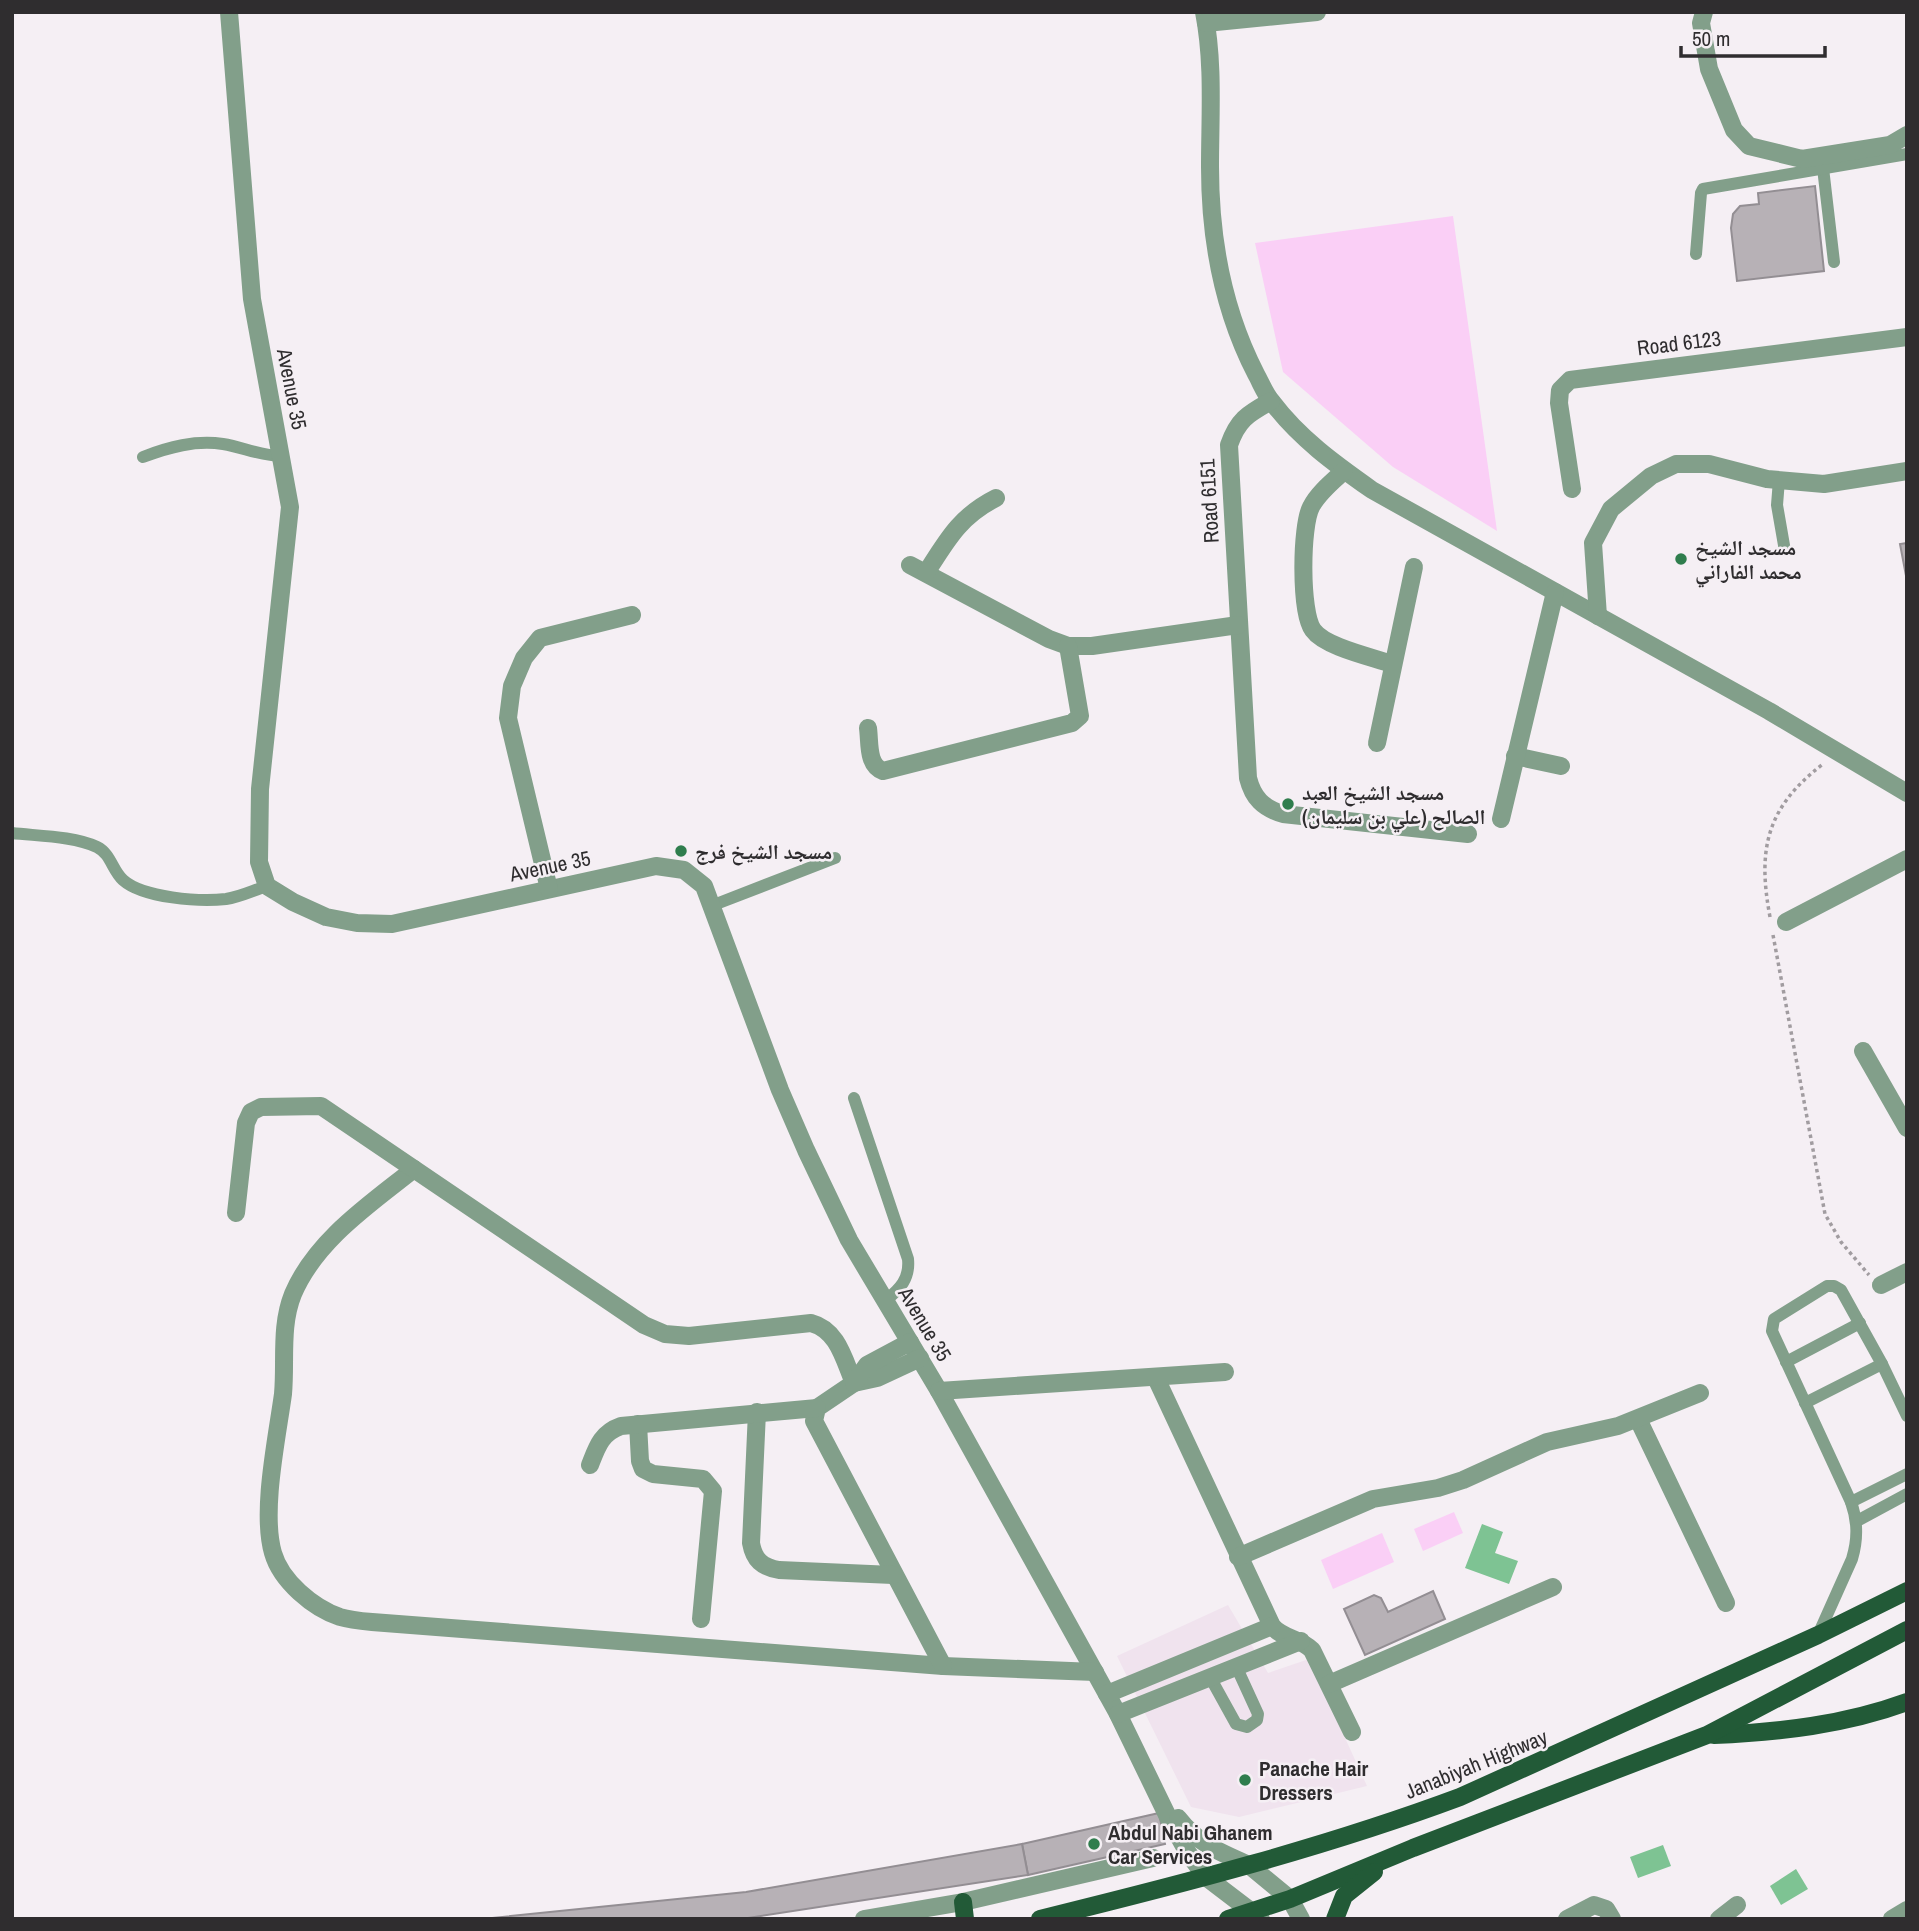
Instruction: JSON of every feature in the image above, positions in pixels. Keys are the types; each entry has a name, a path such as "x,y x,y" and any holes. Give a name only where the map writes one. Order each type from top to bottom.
{"main road":[{"name":"Janabiyah Highway","path":"1040,1919 1345,1838 1460,1797 1818,1635 1907,1591"},
{"path":"1228,1919 1256,1915 1413,1848 1707,1735 1907,1630"},
{"path":"1707,1735 1815,1727 1880,1712 1907,1702"},
{"path":"1335,1919 1344,1896 1363,1879 1413,1848"}],"street":[{"name":"Avenue 35","path":"229,12 251,299 290,507 260,789 259,862 267,886 293,902 326,916 357,923 392,924 656,866 684,870 704,886 780,1090 849,1240 939,1391 1096,1672 1188,1853 1206,1877 1256,1915"},
{"path":"1317,12 1205,18 1210,62 1213,232 1228,305 1245,353 1270,401 1301,434 1344,471 1372,490 1907,793"},
{"path":"1701,16 1709,69 1734,130 1749,146 1802,159 1890,145 1907,135"},
{"name":"Road 6123","path":"1572,489 1559,403 1560,390 1570,380 1907,337"},
{"name":"Road 6151","path":"1270,401 1247,414 1235,428 1229,445 1238,625 1251,791 1259,802 1270,810 1283,814 1468,834"},
{"path":"1598,616 1593,543 1611,509 1651,477 1676,464 1709,464 1779,480 1824,484 1907,471"},
{"path":"1344,471 1311,507 1304,561 1307,614 1312,629 1323,640 1392,664"},
{"path":"996,498 976,508 918,569 1049,639 1068,646 1092,646 1238,625"},
{"path":"1377,743 1414,567"},
{"path":"1501,819 1555,592"},
{"path":"549,889 508,718 512,686 524,658 540,638 632,615"},
{"path":"868,729 872,761 883,771 1072,723 1080,716 1068,646"},
{"path":"1515,756 1561,766"},
{"path":"1786,922 1907,859"},
{"path":"1863,1051 1907,1128"},
{"path":"236,1213 248,1117 255,1109 321,1105 654,1330 689,1336 811,1323 821,1325 830,1332 854,1383"},
{"path":"414,1169 335,1236 304,1273 293,1294 286,1318 283,1389 268,1519 273,1554 289,1581 312,1603 340,1617 372,1622 943,1666 1096,1672"},
{"path":"1881,1285 1907,1272"},
{"path":"910,1342 867,1365 854,1383 817,1408 814,1414 816,1427 943,1666"},
{"path":"854,1383 877,1378 920,1358"},
{"path":"939,1391 1225,1372"},
{"path":"1156,1378 1272,1626 1282,1635 1301,1641 1312,1650 1352,1732"},
{"path":"1238,1557 1373,1499 1438,1488 1463,1480 1547,1441 1618,1426 1700,1393"},
{"path":"590,1465 600,1440 621,1426 817,1408"},
{"path":"757,1412 751,1543 753,1554 759,1563 779,1570 893,1575"},
{"path":"1638,1419 1726,1603"},
{"path":"638,1424 643,1469 653,1474 704,1479 713,1491 701,1619"},
{"path":"1329,1684 1553,1587"},
{"path":"1107,1694 1272,1626"},
{"path":"1118,1714 1301,1641"},
{"path":"1226,1645 1236,1666"},
{"path":"1199,1656 1210,1676"},
{"name":"Avenue 35","path":"1161,1801 1189,1833 1208,1846 1249,1865 1290,1899 1301,1919"},
{"path":"864,1919 964,1910 1153,1858"},
{"path":"1567,1919 1594,1905 1606,1909 1612,1919"},
{"path":"1719,1919 1737,1905"},
{"path":"1892,1919 1907,1910"}],"lane":[{"path":"1696,254 1700,193 1703,188 1907,154"},
{"path":"1823,168 1834,262"},
{"path":"143,457 179,444 222,443 267,456 282,456"},
{"path":"1779,480 1777,505 1785,551"},
{"path":"12,833 85,842 100,848 121,878 138,890 179,898 227,899 267,886"},
{"path":"711,906 835,858"},
{"path":"854,1098 908,1259 909,1270 901,1289 886,1301"},
{"path":"1818,1635 1853,1559 1858,1534 1857,1521 1852,1502 1772,1331 1774,1320 1820,1289 1834,1286 1841,1290 1907,1416"},
{"path":"1786,1362 1860,1323"},
{"path":"1805,1403 1882,1364"},
{"path":"1852,1502 1907,1474"},
{"path":"1857,1521 1907,1494"},
{"path":"1210,1676 1236,1724 1247,1727 1257,1720 1258,1714 1236,1666"}],"path":[{"path":"1838,752 1801,781 1785,799 1771,828 1764,856 1763,883 1825,1214 1841,1242 1863,1270 1881,1285"}],"shaded area":[{"path":"1453,216 1497,531 1393,467 1283,372 1255,243"},
{"path":"1454,1512 1463,1533 1423,1551 1414,1529"},
{"path":"1482,1524 1503,1532 1495,1553 1518,1561 1509,1584 1465,1568"},
{"path":"1382,1533 1394,1562 1333,1589 1321,1560"},
{"path":"1228,1605 1268,1673 1309,1659 1367,1786 1239,1817 1191,1807 1117,1656"},
{"path":"1663,1845 1671,1866 1638,1878 1630,1857"},
{"path":"1796,1869 1808,1889 1781,1905 1770,1886"}],"building":[{"path":"1815,186 1824,271 1737,281 1731,228 1733,214 1740,206 1759,204 1758,193"},
{"path":"1907,543 1907,581 1900,544"},
{"path":"1433,1591 1445,1619 1365,1655 1344,1609 1374,1595 1381,1598 1388,1612"},
{"name":"Abdul Nabi Ghanem Car Services","path":"1159,1813 1165,1844 1028,1875 1022,1844"},
{"path":"1022,1844 1028,1875 748,1918 482,1919 746,1892"}],"place":[{"name":"مسجد الشيخ محمد الفاراني","path":"1681,559"},
{"name":"مسجد الشيخ العبد الصالح (علي بن سليمان)","path":"1288,804"},
{"name":"مسجد الشيخ فرج","path":"681,851"},
{"name":"Panache Hair Dressers","path":"1245,1780"},
{"name":"Abdul Nabi Ghanem Car Services","path":"1094,1844"}]}
